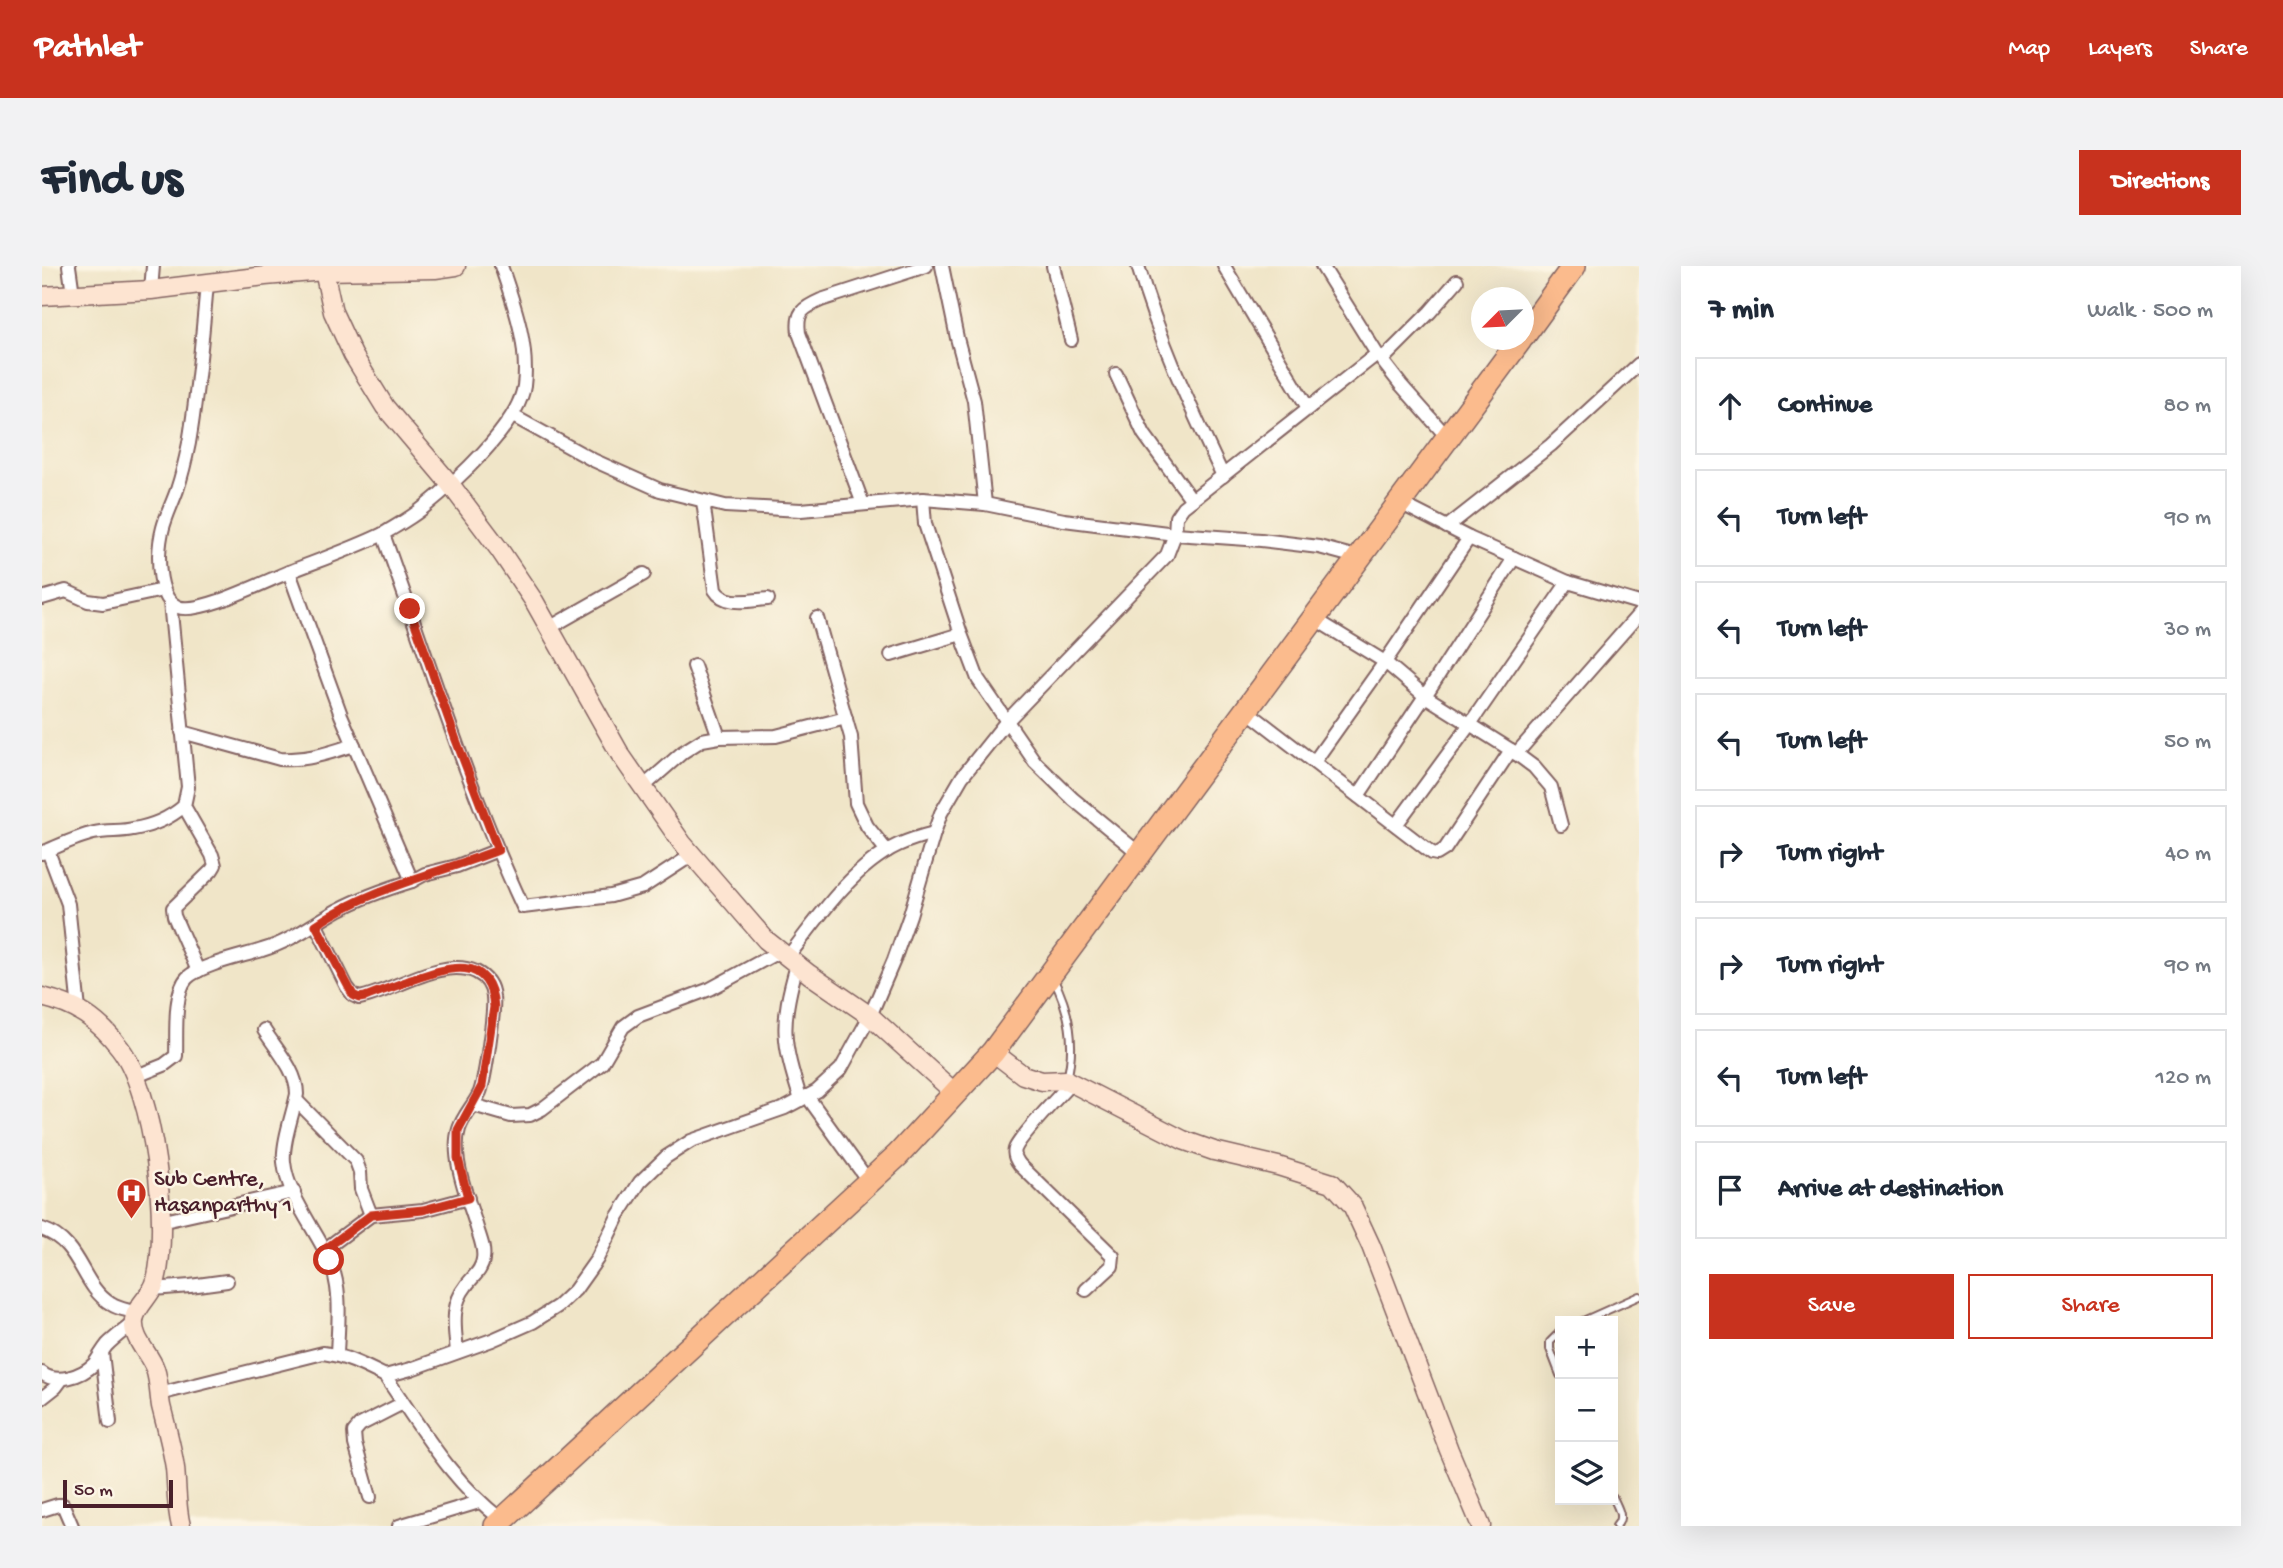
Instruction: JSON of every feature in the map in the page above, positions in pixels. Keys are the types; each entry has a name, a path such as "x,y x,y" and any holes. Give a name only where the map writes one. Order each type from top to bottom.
{"highway":[{"path":"1534,321 1574,266"},
{"path":"499,1523 898,1155 993,1052 1513,350"}],"street":[{"path":"69,266 73,294"},
{"path":"151,290 153,266"},
{"path":"42,296 151,290 352,268 435,269 456,266"},
{"path":"167,596 176,607 188,609 214,602 349,550 383,534 421,510 486,449 513,416 524,388 524,355 515,307 500,266"},
{"path":"863,504 799,333 797,321 800,313 821,300 926,266"},
{"path":"942,266 974,401 985,504"},
{"path":"1053,266 1071,340"},
{"path":"1138,266 1166,349 1223,476"},
{"path":"1224,266 1308,408"},
{"path":"1322,266 1379,357 1448,438"},
{"path":"324,271 333,312 353,355 385,407 450,484 499,549 549,628 620,754 692,855 766,940 870,1016 956,1094"},
{"path":"385,1376 492,1340 533,1322 558,1306 575,1290 597,1259 618,1216 640,1182 666,1157 691,1141 785,1108 817,1091 841,1069 870,1016 894,960 934,832 961,777 1006,722 1167,555 1175,534 1176,517 1183,507 1308,408 1379,357 1430,312 1457,281"},
{"path":"198,971 173,908 212,870 214,861 184,806 188,787 167,596 159,558 161,528 178,488 189,443 200,365 207,284"},
{"path":"1447,527 1551,445 1639,365"},
{"path":"1116,374 1144,434 1192,500"},
{"path":"513,416 593,460 660,490 725,506 801,510 923,499 985,504 1064,520 1175,534 1319,547 1360,558"},
{"path":"923,499 925,524 978,679 1035,762 1073,799 1140,854"},
{"path":"703,501 715,590 718,595 729,601 768,599"},
{"path":"1400,503 1469,538 1568,582 1639,603"},
{"path":"383,534 456,740 523,907 611,896 643,887 692,855"},
{"path":"1314,762 1469,538"},
{"path":"1357,796 1514,558"},
{"path":"289,572 354,746 412,881"},
{"path":"549,628 644,574"},
{"path":"1396,825 1568,582"},
{"path":"42,598 66,591 88,601 103,603 167,596"},
{"path":"1247,710 1432,853 1441,853 1513,752 1639,614"},
{"path":"817,618 846,718 853,752 856,803 867,826 887,851"},
{"path":"1315,619 1385,662 1425,696 1534,767 1551,787 1561,825"},
{"path":"891,655 961,634"},
{"path":"694,666 719,737"},
{"path":"642,788 702,740 776,736 846,718"},
{"path":"182,732 280,759 314,757 354,746"},
{"path":"79,1010 68,904 45,852 97,832 148,825 167,818 184,806"},
{"path":"473,1105 512,1116 530,1115 542,1109 602,1063 623,1027 638,1016 789,958 839,891 887,851 934,832"},
{"path":"134,1077 164,1065 176,1056 180,993 188,977 198,971 274,946 378,891 498,850"},
{"path":"316,925 347,987 359,998 443,969 458,967 470,969 485,978 493,995 494,1007 482,1086 458,1130 458,1158 484,1255 480,1270 466,1285 456,1302 454,1322 457,1352"},
{"path":"789,958 784,1037 789,1064 804,1098 869,1182"},
{"path":"42,997 66,1003 79,1010 100,1024 122,1050 145,1108 159,1175 161,1238 153,1289 135,1318 109,1343 93,1365 78,1374 62,1379 42,1373"},
{"path":"264,1030 297,1085 284,1153 287,1176 324,1250 338,1287 337,1355"},
{"path":"993,1052 1023,1075 1042,1081 1069,1082 1183,1140 1332,1183 1352,1205 1371,1246 1481,1526"},
{"path":"1069,1082 1021,1141 1015,1159 1113,1256 1112,1266 1086,1290"},
{"path":"296,1100 356,1161 371,1215"},
{"path":"160,1222 294,1192"},
{"path":"324,1250 371,1215 423,1210 468,1198"},
{"path":"42,1229 61,1238 70,1248 102,1297 135,1318 139,1341 155,1369 175,1467 177,1511 181,1526"},
{"path":"153,1289 227,1281"},
{"path":"102,1353 110,1422"},
{"path":"159,1394 302,1357 323,1353 337,1355 385,1376 454,1476 499,1523"},
{"path":"42,1398 62,1379"},
{"path":"370,1497 354,1432 360,1425 402,1403"},
{"path":"399,1526 479,1502"},
{"path":"42,1510 58,1504 63,1505 72,1526"}],"lane":[{"path":"1051,974 1064,1003 1072,1046 1069,1082"},
{"path":"1594,1316 1639,1296"},
{"path":"1555,1337 1550,1342 1550,1349 1555,1362"},
{"path":"1616,1505 1621,1520 1616,1526"}],"place":[{"name":"Sub Centre, Hasanparthy 1","path":"131,1220"}],"route":[{"path":"329,1260 324,1250 364,1218 381,1213 423,1210 468,1198 458,1158 458,1130 482,1086 494,1007 493,995 485,978 470,969 458,967 443,969 359,998 347,987 316,925 335,912 378,891 498,850 410,609"}]}
